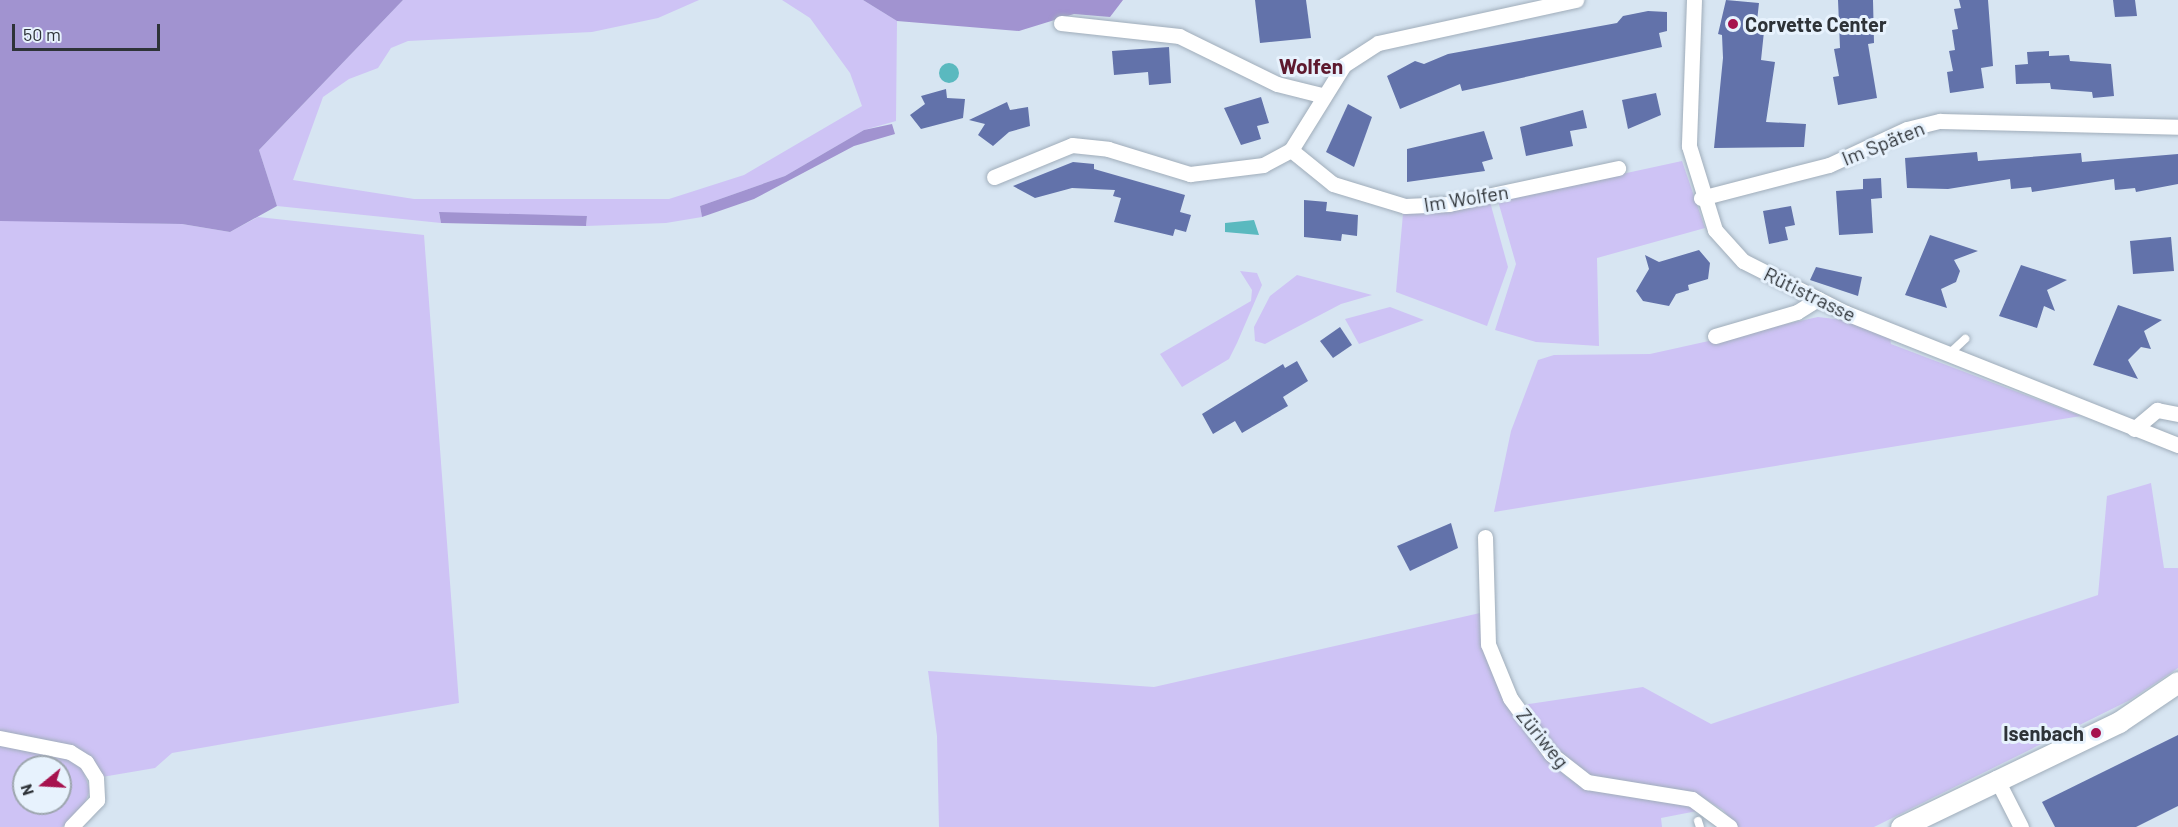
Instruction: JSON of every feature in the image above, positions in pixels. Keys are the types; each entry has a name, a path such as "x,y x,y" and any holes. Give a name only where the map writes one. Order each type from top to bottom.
{"main road":[{"path":"1901,827 1996,778 2119,722 2178,682"}],"street":[{"path":"994,177 1072,145 1108,149 1190,174 1240,172 1291,150 1321,95 1344,65 1378,43 1576,0"},
{"name":"Rütistrasse","path":"1694,0 1689,146 1701,198 1715,230 1743,261 1818,299 2178,445"},
{"path":"1061,23 1179,36 1276,84 1321,95"},
{"name":"Im Späten","path":"1701,198 1820,168 1907,129 1940,121 2178,127"},
{"name":"Im Wolfen","path":"1291,150 1333,184 1405,206 1449,204 1618,168"},
{"path":"1715,336 1797,312 1818,299"},
{"path":"2134,429 2157,410 2178,414"},
{"name":"Züriweg","path":"1485,537 1488,644 1510,698 1551,754 1587,782 1692,799 1730,827"},
{"path":"0,738 70,752 86,762 96,778 97,800 71,827"},
{"path":"1996,778 2022,827"}],"lane":[{"path":"1950,353 1965,339"}],"shaded area":[{"path":"0,0 403,0 259,150 277,206 230,232 182,224 0,221"},
{"path":"403,0 699,0 658,18 592,32 408,41 391,48 378,68 349,79 323,97 293,180 414,199 669,199 744,175 862,106 850,73 810,18 782,0 863,0 897,21 896,121 864,130 785,176 700,206 702,217 666,223 586,226 587,216 439,213 441,223 277,206 259,150"},
{"path":"863,0 1123,0 1110,17 1074,14 1019,31 897,21"},
{"path":"892,124 895,134 854,146 754,199 702,217 700,206 785,176 864,130"},
{"path":"1682,161 1705,228 1597,258 1599,346 1536,342 1495,330 1516,264 1498,201"},
{"path":"1490,202 1508,267 1487,326 1396,292 1403,214"},
{"path":"439,212 587,216 586,226 441,223"},
{"path":"258,217 424,235 459,703 172,753 155,768 102,777 93,759 0,734 0,220 182,224 230,232"},
{"path":"1240,271 1257,273 1262,285 1229,359 1182,387 1160,354 1251,301 1252,290"},
{"path":"1297,275 1372,295 1341,304 1265,344 1255,341 1254,327 1270,296"},
{"path":"1390,307 1424,320 1359,344 1345,319"},
{"path":"1818,317 1843,320 1890,338 1891,344 2081,416 1494,512 1511,431 1538,360 1554,355 1650,354"},
{"path":"2151,483 2164,568 2178,568 2178,668 2130,700 1874,827 1737,827 1723,810 1697,794 1599,780 1576,770 1556,752 1522,705 1643,687 1711,724 2098,595 2107,496"},
{"path":"1480,613 1482,642 1548,759 1568,778 1590,788 1696,806 1697,811 1661,818 1662,827 939,827 937,736 928,671 1154,687"},
{"path":"0,745 52,755 12,755 12,815 72,815 72,761 82,768 90,790 81,813 62,827 0,827"}],"water":[{"path":"945,63 953,63 959,69 959,77 953,83 945,83 939,77 939,69"},
{"path":"1254,220 1259,235 1225,232 1225,223"}],"building":[{"path":"1255,0 1306,0 1311,38 1260,43"},
{"path":"1726,0 1759,3 1757,21 1765,22 1761,60 1775,62 1766,122 1806,124 1804,147 1714,148 1723,58 1722,35 1718,34"},
{"path":"1838,0 1873,0 1874,43 1868,44 1877,98 1838,105 1833,77 1839,76 1834,49 1840,48"},
{"path":"1959,0 1988,0 1993,66 1981,68 1984,88 1950,93 1947,72 1953,71 1949,51 1955,50 1952,30 1958,29 1954,9 1961,8"},
{"path":"2113,0 2135,0 2137,16 2115,17"},
{"path":"1648,11 1667,12 1667,31 1659,33 1662,47 1462,91 1460,84 1400,109 1387,76 1415,61 1424,64 1448,54 1617,23 1623,16"},
{"path":"1169,47 1171,83 1149,85 1148,72 1114,75 1112,51"},
{"path":"2049,51 2049,56 2069,55 2070,61 2111,64 2114,96 2093,98 2092,92 2051,89 2050,83 2016,84 2015,65 2028,64 2027,52"},
{"path":"946,89 947,98 965,99 963,118 921,129 910,115 925,104 921,96"},
{"path":"1656,93 1661,115 1628,129 1622,100"},
{"path":"1261,97 1269,123 1257,126 1261,139 1241,145 1224,108"},
{"path":"1007,102 1010,110 1028,107 1030,126 1009,132 993,146 978,135 985,124 969,120"},
{"path":"1348,104 1372,117 1354,167 1326,152"},
{"path":"1583,110 1587,128 1570,131 1573,146 1526,156 1520,127"},
{"path":"1484,131 1493,159 1482,162 1485,171 1407,182 1407,149"},
{"path":"1977,152 1978,161 2081,153 2082,162 2178,154 2178,184 2136,192 2135,188 2115,190 2114,179 2032,192 2031,187 2011,189 2010,179 1948,189 1907,188 1905,158"},
{"path":"1073,162 1094,164 1094,169 1185,195 1180,212 1191,215 1186,232 1175,229 1173,236 1114,222 1121,198 1113,196 1115,190 1072,188 1035,198 1013,186"},
{"path":"1881,178 1882,198 1871,199 1873,233 1839,235 1836,191 1863,189 1863,179"},
{"path":"1304,200 1327,202 1326,211 1358,215 1357,236 1342,234 1341,241 1304,237"},
{"path":"1791,206 1795,225 1785,227 1788,240 1769,244 1763,211"},
{"path":"1930,235 1978,251 1954,260 1960,271 1956,282 1941,289 1947,308 1905,295"},
{"path":"2171,237 2174,271 2133,274 2130,241"},
{"path":"1699,250 1710,263 1708,279 1688,285 1689,290 1676,294 1669,306 1643,301 1636,291 1649,269 1645,255 1659,262"},
{"path":"2021,265 2067,280 2047,290 2055,311 2044,306 2037,328 1999,316"},
{"path":"1816,267 1862,277 1858,296 1810,280"},
{"path":"2118,305 2162,320 2144,331 2151,349 2141,347 2128,360 2138,379 2093,365"},
{"path":"1340,327 1352,345 1333,358 1320,341"},
{"path":"1297,361 1308,381 1283,397 1288,406 1242,433 1235,421 1213,434 1202,414 1283,364 1285,368"},
{"path":"1451,523 1458,548 1410,571 1397,546"},
{"path":"2178,735 2178,806 2136,827 2055,827 2042,802"}],"place":[{"name":"Corvette Center","path":"1733,24"},
{"name":"Isenbach","path":"2096,733"}],"district":[{"name":"Wolfen","path":"1311,66"}]}
